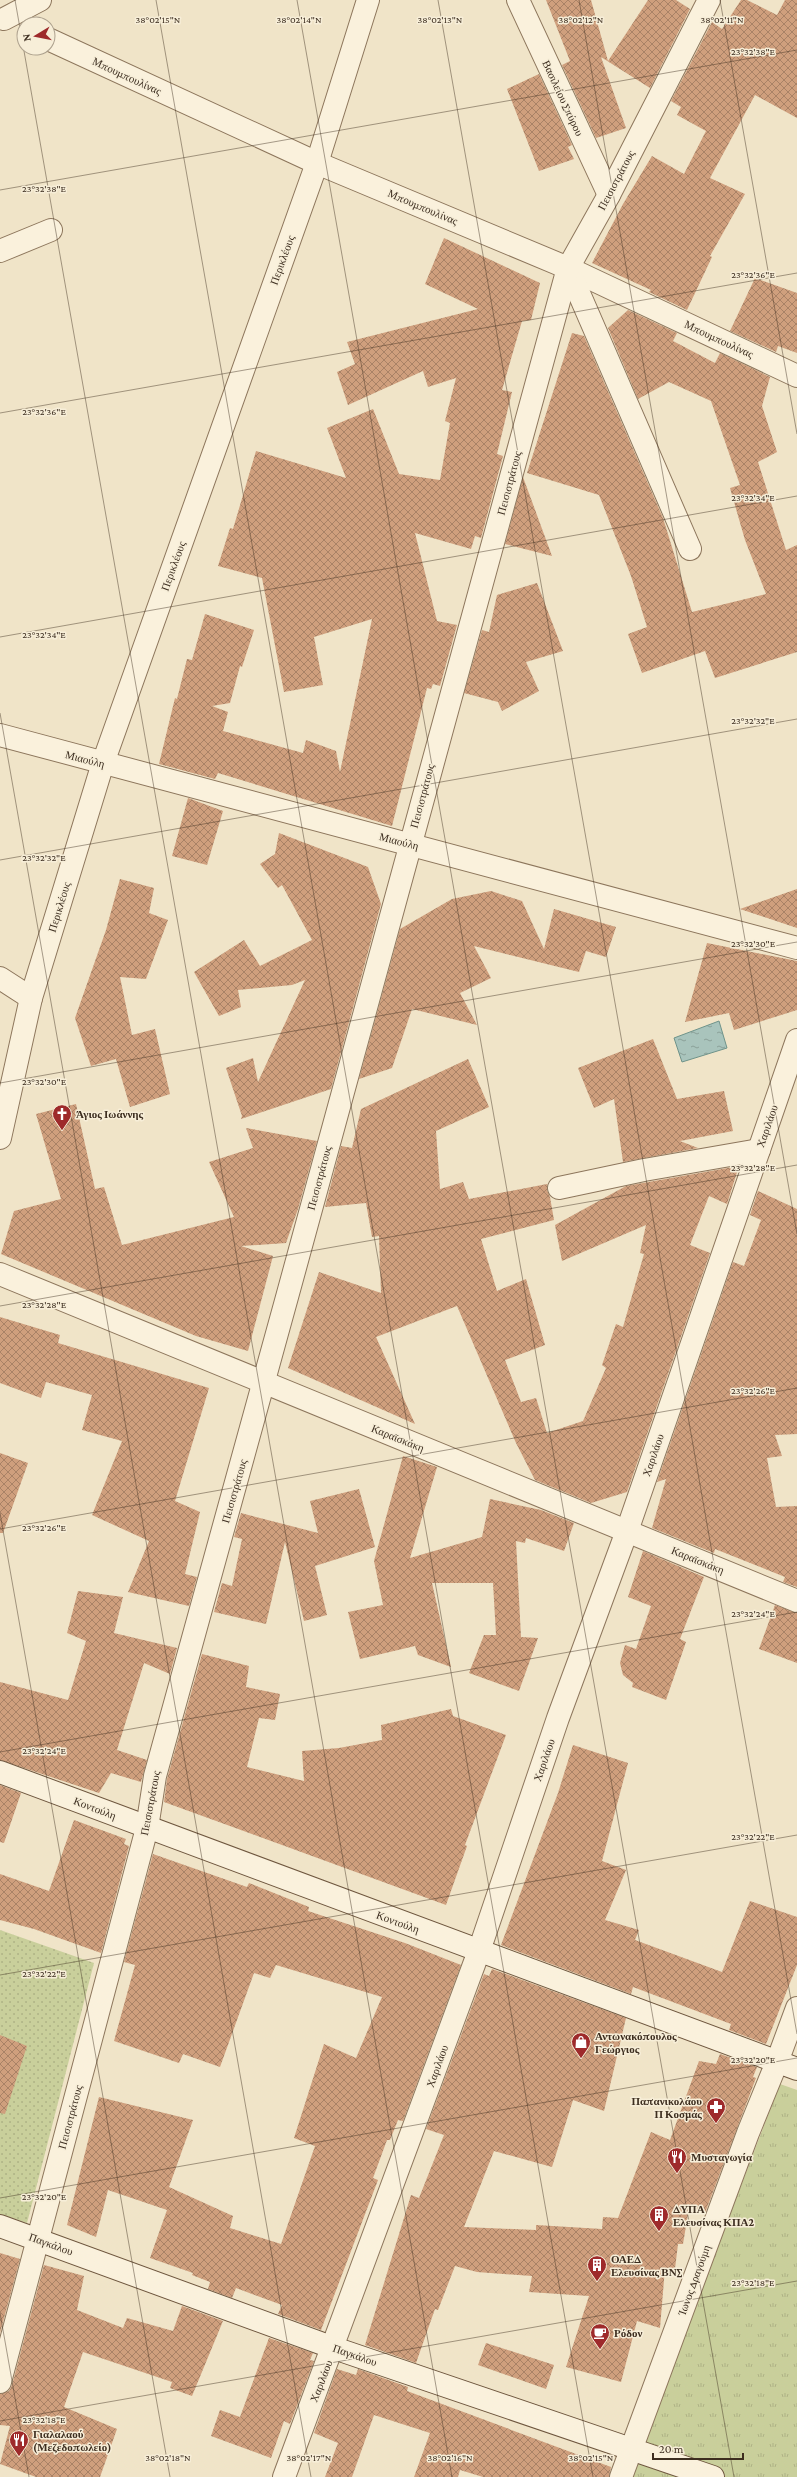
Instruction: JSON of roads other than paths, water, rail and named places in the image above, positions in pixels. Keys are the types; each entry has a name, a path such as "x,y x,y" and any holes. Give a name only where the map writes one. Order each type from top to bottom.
{"street":[{"path":"2,19 40,0"},
{"name":"Περικλέους","path":"0,1138 31,998 102,763 316,163 368,0"},
{"name":"Βασιλείου Σπύρου","path":"518,0 609,195"},
{"name":"Πεισιστράτους","path":"0,2382 147,1828 155,1776 264,1384 409,844 568,268 609,195 709,0"},
{"path":"2,19 16,25"},
{"name":"Μπουμπουλίνας","path":"56,43 316,163 568,268 797,376"},
{"path":"0,251 51,230"},
{"path":"568,268 690,549"},
{"name":"Μιαούλη","path":"0,736 797,948"},
{"path":"0,978 31,998"},
{"name":"Χαριλάου","path":"284,2477 334,2348 479,1952 558,1718 627,1531 797,1040"},
{"path":"559,1188 759,1150"},
{"name":"Καραϊσκάκη","path":"0,1274 264,1384 797,1601"},
{"name":"Κοντούλη","path":"0,1772 787,2066"},
{"name":"Ίωνος Δραγούμη","path":"621,2477 748,2133 787,2066 797,2008"},
{"name":"Παγκάλου","path":"0,2226 334,2348 713,2477"}],"water":[{"path":"719,1021 727,1048 682,1062 674,1038"}],"place":[{"name":"Άγιος Ιωάννης","path":"62,1131"},
{"name":"Αντωνακόπουλος Γεώργιος","path":"581,2059"},
{"name":"Παπανικολάου Π Κοσμάς","path":"716,2124"},
{"name":"Μυσταγωγία","path":"677,2174"},
{"name":"ΔΥΠΑ Ελευσίνας ΚΠΑ2","path":"659,2232"},
{"name":"ΟΑΕΔ Ελευσίνας ΒΝΣ","path":"597,2282"},
{"name":"Ρόδον","path":"600,2350"},
{"name":"Γιαλαλαού (Μεζεδοπωλείο)","path":"19,2457"}]}
